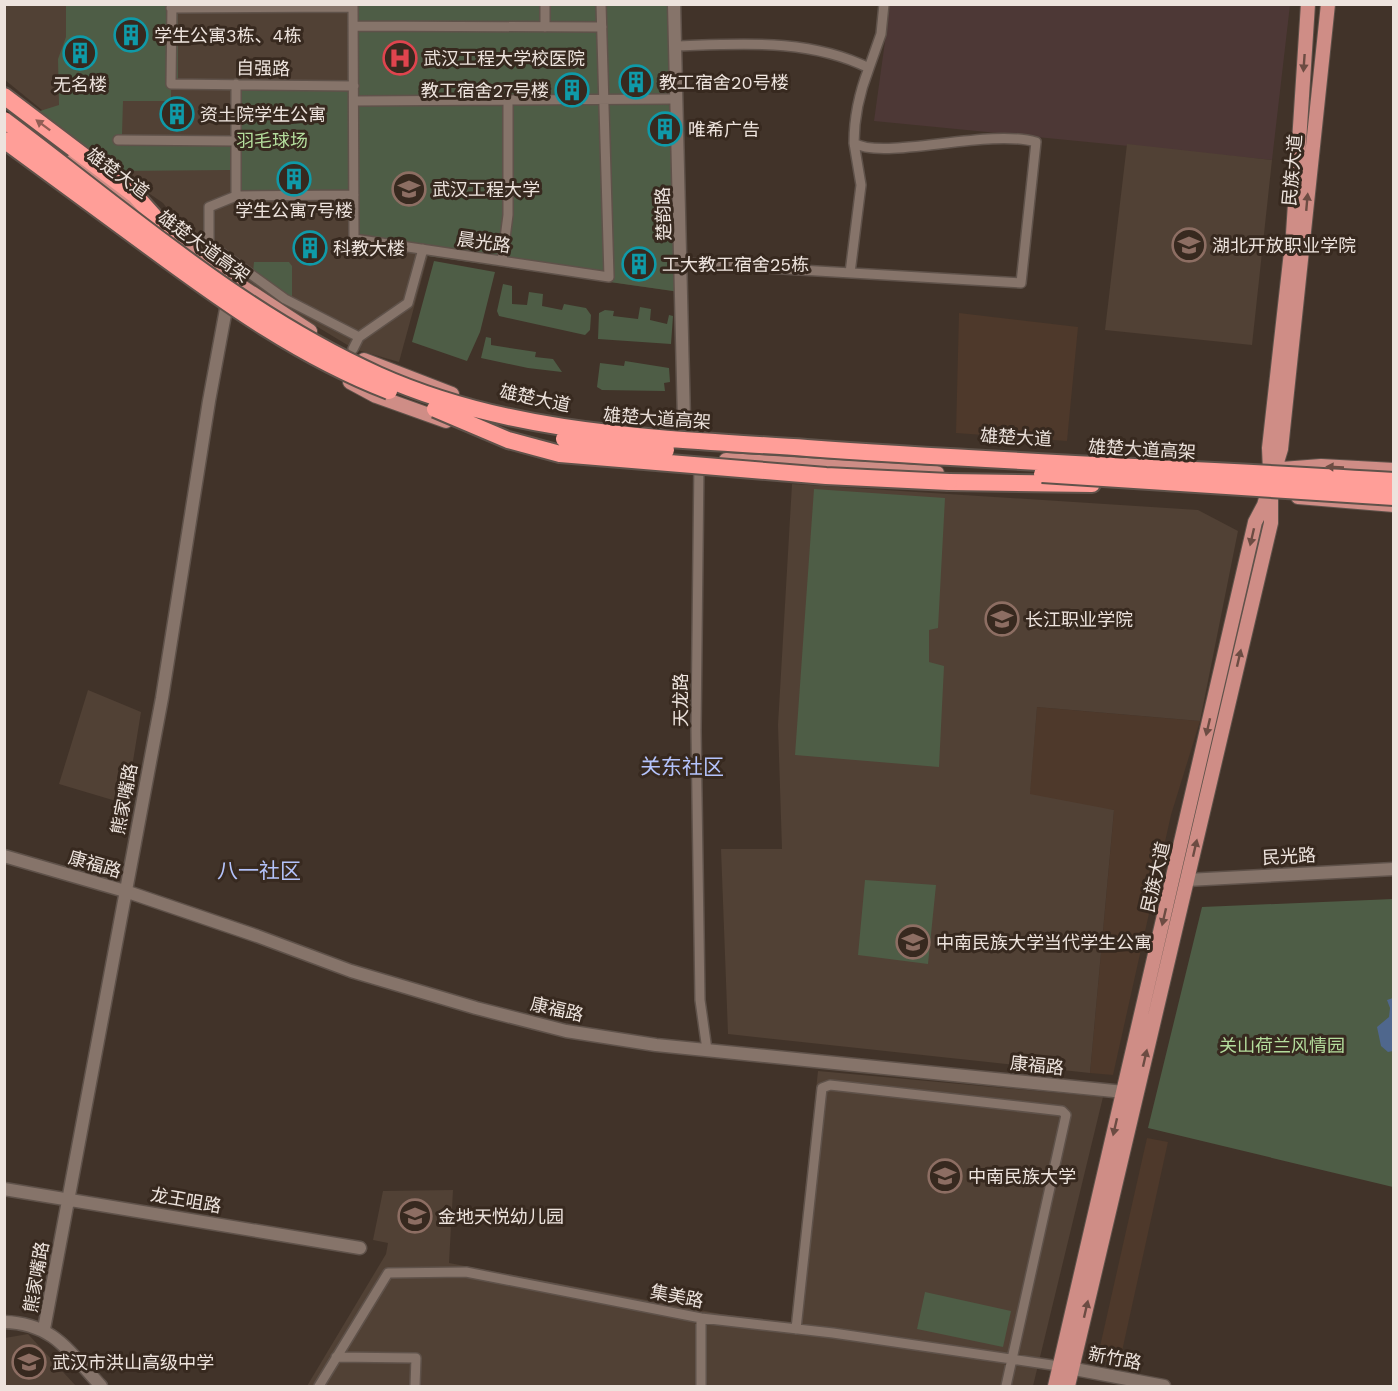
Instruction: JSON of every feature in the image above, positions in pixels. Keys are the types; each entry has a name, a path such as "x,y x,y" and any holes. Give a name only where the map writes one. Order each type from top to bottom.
{"highway":[{"path":"4,96 135,195 168,232"},
{"name":"雄楚大道高架","path":"4,120 229,290 293,330 376,374 425,394 489,415 612,435 1154,470 1394,481"},
{"name":"雄楚大道高架","path":"4,140 221,300 280,339 357,379 435,409 493,427 597,445 1394,497"},
{"path":"435,409 508,440 560,454 826,476 949,482 1104,484"}],"main road":[{"name":"民族大道","path":"1055,1386 1066,1367 1187,879 1271,523 1269,448 1293,234 1308,4"},
{"name":"民族大道","path":"1068,1386 1066,1367 1124,1092 1255,522 1281,449 1328,4"},
{"name":"雄楚大道","path":"4,113 251,294 337,346 418,382 489,407 550,422 597,428 955,452 1270,481 1320,501 1394,505"},
{"name":"雄楚大道","path":"4,147 226,309 324,370 376,396 445,421 538,443 593,451 699,459 1104,484 1270,481 1321,466 1394,470"},
{"path":"324,370 335,371 346,361 344,352 337,346"}],"street":[{"path":"545,4 545,27"},
{"path":"601,4 604,101"},
{"name":"楚韵路","path":"674,4 682,263 684,422"},
{"path":"850,273 861,185 854,143 862,85 881,34 884,4"},
{"path":"172,6 352,5 354,195 236,196 209,207 209,243 285,299 359,337"},
{"name":"自强路","path":"172,6 171,84 354,87"},
{"path":"353,26 602,27"},
{"path":"676,46 791,44 857,62 869,68"},
{"path":"236,84 236,196"},
{"path":"354,101 677,99"},
{"path":"502,261 508,215 507,100"},
{"name":"晨光路","path":"354,195 354,239 609,277 604,101"},
{"path":"682,263 1022,283 1036,142 992,137 908,146 862,148 854,143"},
{"path":"118,141 236,141"},
{"path":"354,349 359,337 408,303 423,249"},
{"name":"熊家嘴路","path":"44,1329 162,698 226,309"},
{"name":"天龙路","path":"699,459 696,753 700,1000 707,1050"},
{"name":"康福路","path":"4,856 125,891 351,971 476,1008 566,1031 656,1045 1124,1092"},
{"name":"民光路","path":"1187,879 1394,869"},
{"path":"796,1329 822,1088 830,1085 1062,1111 1066,1115 1006,1386"},
{"name":"龙王咀路","path":"4,1189 360,1248"},
{"name":"集美路","path":"336,1357 388,1273 466,1272 701,1318 1066,1367"},
{"path":"701,1318 701,1386"},
{"path":"4,1322 44,1329 52,1334 101,1386"},
{"path":"319,1386 336,1357 416,1358 415,1386"},
{"name":"新竹路","path":"1066,1367 1164,1386"}],"shaded area":[{"name":"武汉工程大学","path":"5,5 668,5 680,292 428,256 399,362 354,349 245,283 200,251 163,203 122,175 5,80"},
{"path":"890,5 1290,5 1272,160 874,121"},
{"name":"湖北开放职业学院","path":"1127,144 1272,160 1252,345 1105,330"},
{"path":"959,313 1078,327 1067,441 956,433"},
{"path":"792,484 1198,510 1238,531 1200,721 1037,707 1030,794 1114,810 1090,1073 728,1034 721,849 782,849 778,725"},
{"path":"88,690 141,712 126,804 59,784"},
{"path":"1037,707 1200,721 1171,815 1113,1075 1090,1073 1114,810 1029,802"},
{"name":"中南民族大学","path":"818,1071 1103,1097 1033,1386 307,1386 386,1254 388,1243 373,1240 383,1191 453,1190 449,1263 721,1314 791,1322"},
{"path":"1147,1138 1168,1142 1119,1365 1097,1360"},
{"name":"武汉市洪山高级中学","path":"28,1334 76,1386 5,1386 5,1338"}],"green space":[{"path":"66,5 221,5 178,8 178,84 171,84 171,101 123,101 122,134 117,145 231,146 231,170 118,171 122,175 40,111 59,105 58,59 66,37"},
{"name":"羽毛球场","path":"353,5 668,5 680,292 428,256 423,249 354,239 354,196 236,196 236,84 354,86"},
{"path":"434,261 495,272 480,332 467,361 412,342"},
{"path":"254,262 289,262 292,266 292,299 253,272"},
{"path":"503,284 512,286 512,304 527,305 529,292 543,294 542,306 562,310 564,304 586,308 591,315 590,330 585,335 499,316 497,311"},
{"path":"640,307 651,309 650,320 667,324 669,315 673,316 671,344 598,339 599,313 605,310 614,311 613,316 638,319"},
{"path":"486,337 491,338 491,345 536,352 535,357 553,359 562,372 528,368 481,358"},
{"path":"625,361 669,368 670,382 664,383 665,391 602,390 597,387 600,363 624,366"},
{"path":"814,489 945,498 938,628 929,630 929,662 944,666 939,767 795,755"},
{"path":"865,880 936,885 928,964 858,955"},
{"name":"关山荷兰风情园","path":"1393,899 1393,1187 1148,1128 1202,907"},
{"path":"925,1292 1011,1311 1003,1347 917,1329"}],"water":[{"path":"1393,998 1393,1051 1388,1052 1381,1046 1377,1027 1389,1017 1390,1008 1387,1000"}],"place":[{"name":"学生公寓3栋、4栋","path":"131,35"},
{"name":"无名楼","path":"80,53"},
{"name":"武汉工程大学校医院","path":"400,58"},
{"name":"教工宿舍20号楼","path":"636,82"},
{"name":"教工宿舍27号楼","path":"572,90"},
{"name":"资土院学生公寓","path":"177,114"},
{"name":"唯希广告","path":"665,129"},
{"name":"学生公寓7号楼","path":"294,179"},
{"name":"武汉工程大学","path":"409,189"},
{"name":"湖北开放职业学院","path":"1189,245"},
{"name":"科教大楼","path":"310,248"},
{"name":"工大教工宿舍25栋","path":"639,264"},
{"name":"长江职业学院","path":"1002,619"},
{"name":"中南民族大学当代学生公寓","path":"913,942"},
{"name":"中南民族大学","path":"945,1176"},
{"name":"金地天悦幼儿园","path":"415,1216"},
{"name":"武汉市洪山高级中学","path":"29,1362"}],"district":[{"name":"关东社区","path":"682,766"},
{"name":"八一社区","path":"259,870"}]}
